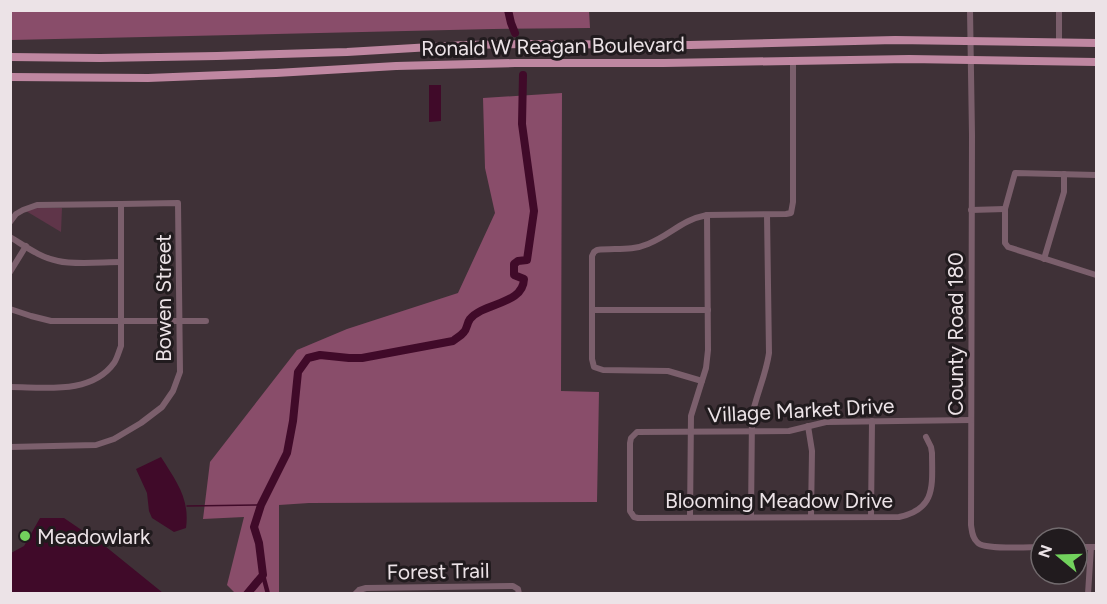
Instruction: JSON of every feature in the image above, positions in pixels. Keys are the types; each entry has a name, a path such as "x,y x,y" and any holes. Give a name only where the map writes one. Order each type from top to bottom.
{"main road":[{"name":"Ronald W Reagan Boulevard","path":"10,57 240,55 465,45 690,45 863,40 1096,43"},
{"name":"Ronald W Reagan Boulevard","path":"10,77 148,78 396,66 515,63 909,59 1096,62"}],"street":[{"name":"County Road 180","path":"970,10 972,535 983,546 1029,547"},
{"path":"1059,10 1059,42"},
{"path":"702,381 668,371 603,370 594,367 591,261 597,250 638,248 658,240 690,219 707,215 791,213 793,209 793,61"},
{"path":"1096,175 1015,173 1005,209 1005,243 1008,247 1096,275"},
{"path":"1044,258 1064,192 1064,174"},
{"name":"Bowen Street","path":"10,447 96,444 114,439 162,407 173,391 180,372 178,203 121,204"},
{"path":"10,222 16,214 38,204 121,204 122,321 121,345 115,363 99,378 83,385 10,387"},
{"path":"971,210 1005,209"},
{"path":"690,517 693,408 707,360 707,215"},
{"path":"751,517 751,431 754,405 769,354 767,215"},
{"path":"10,237 57,261 121,262"},
{"path":"10,272 26,246"},
{"path":"10,309 51,321 206,321"},
{"path":"592,310 708,310"},
{"name":"Village Market Drive","path":"632,515 630,443 633,434 642,431 789,431 826,422 971,420"},
{"path":"871,517 872,421"},
{"path":"808,426 812,451 811,516"},
{"name":"Blooming Meadow Drive","path":"632,515 638,518 906,516 915,512 928,500 931,492 932,453 926,437"},
{"path":"1088,594 1094,547"},
{"name":"Forest Trail","path":"355,594 366,588 513,586 518,589 519,594"}],"shaded area":[{"path":"589,10 590,28 11,40 11,11"},
{"path":"429,85 441,85 441,121 429,122"},
{"path":"562,93 561,391 599,392 597,502 279,505 279,593 235,593 227,585 244,517 203,519 210,462 297,350 347,329 458,293 495,213 485,168 483,98"},
{"path":"36,208 62,208 61,232 26,211"},
{"path":"161,457 181,490 186,508 186,528 174,532 152,518 147,493 136,469"},
{"path":"40,518 64,518 105,546 163,593 11,593 11,553 24,546"}],"waterway":[{"path":"508,10 515,33"},
{"path":"247,594 263,575 259,543 254,527 261,505 287,453 298,372 308,358 320,355 362,358 453,341 464,332 470,319 476,313 510,299 522,287 524,279 514,275 514,264 527,260 534,211 522,124 523,75"},
{"path":"187,506 261,505"},
{"path":"263,575 268,594"}],"place":[{"name":"Meadowlark","path":"25,536"}]}
